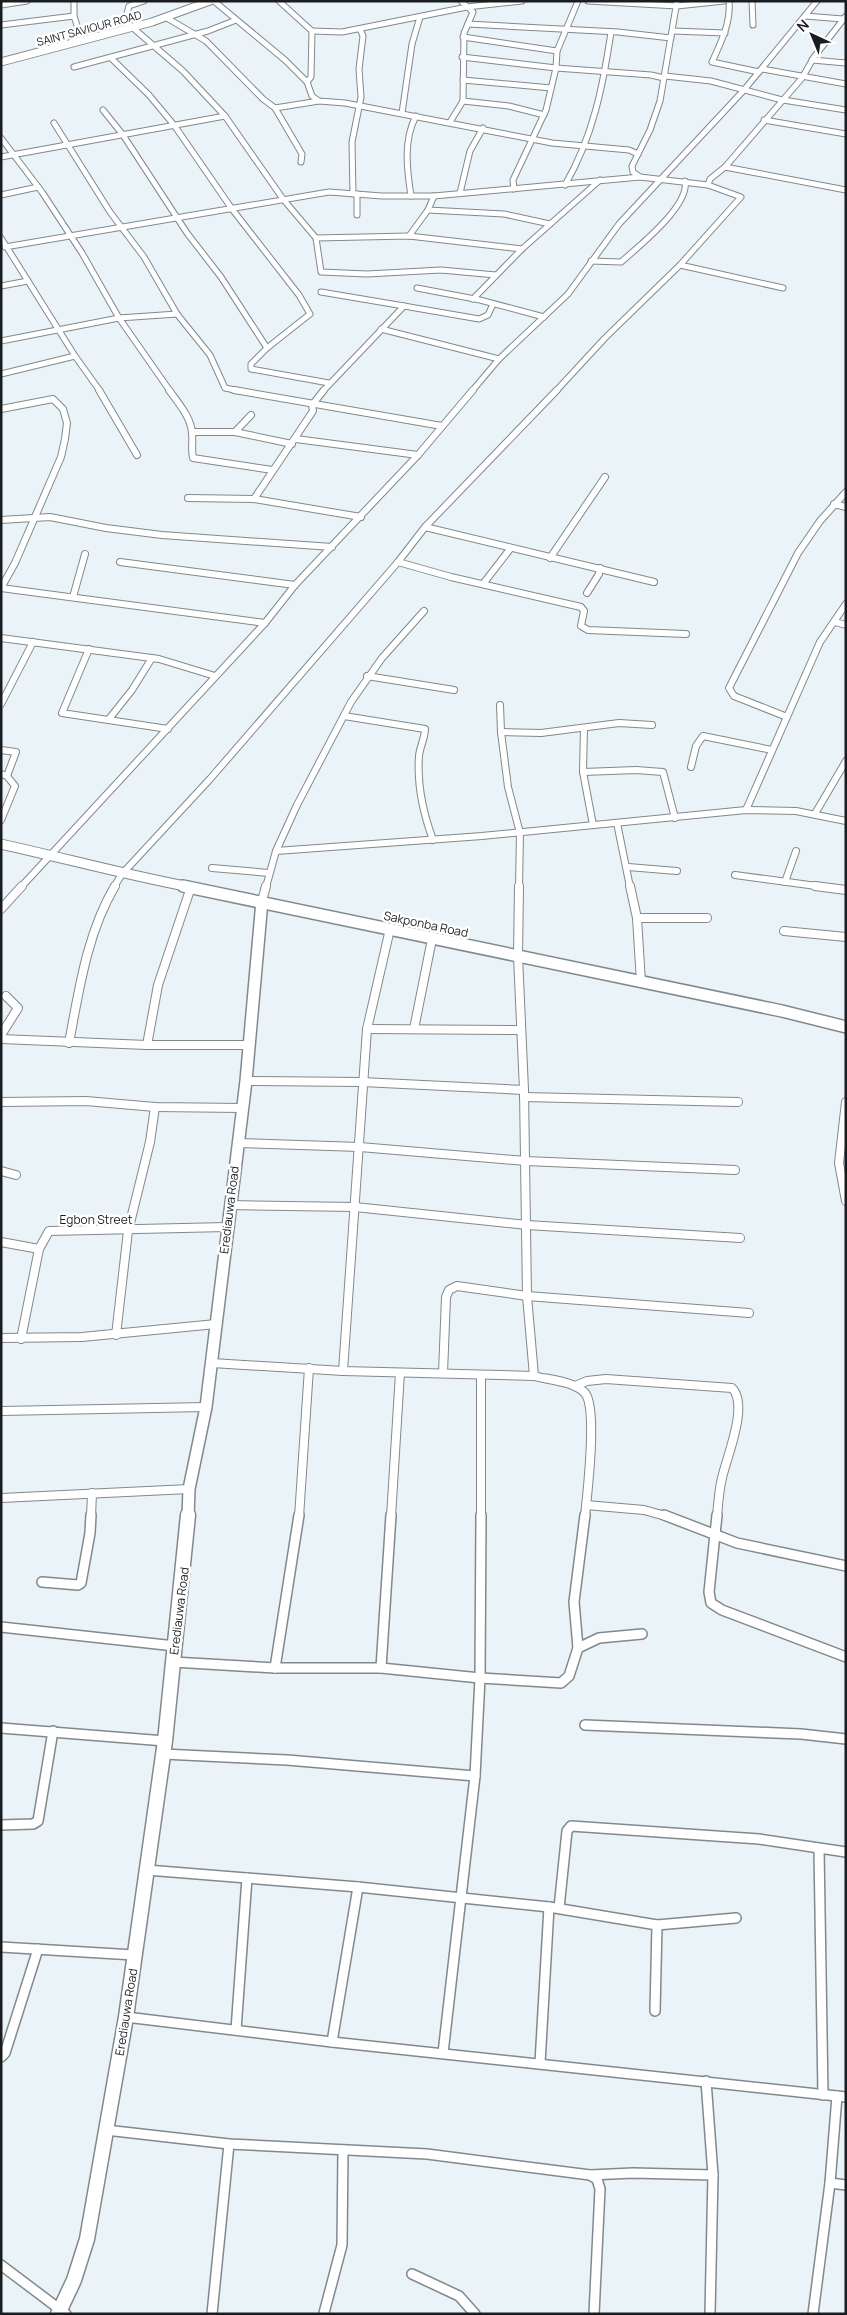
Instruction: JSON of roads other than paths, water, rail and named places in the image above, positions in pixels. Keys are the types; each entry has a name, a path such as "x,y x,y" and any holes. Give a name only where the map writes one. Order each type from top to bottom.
{"street":[{"path":"1,5 27,1"},
{"path":"74,1 74,16 82,41"},
{"path":"126,1 129,6 126,21 152,46 195,81 225,116 283,200 316,238 321,272 367,274 441,270 492,277"},
{"path":"129,6 144,1"},
{"name":"SAINT SAVIOUR ROAD","path":"1,62 167,18 210,1"},
{"path":"214,1 279,55 307,82 312,96 318,101"},
{"path":"279,1 312,31 342,32 467,7 522,1"},
{"path":"450,122 463,101 463,37 473,12 461,1"},
{"path":"514,188 513,180 544,114 556,68 557,51 578,1"},
{"path":"588,1 677,4 724,1"},
{"path":"729,1 730,13 725,33 712,62 846,84"},
{"path":"752,1 753,25"},
{"path":"1,909 53,855 265,622 295,585 418,455 499,359 568,294 619,224 744,90 817,1"},
{"path":"630,177 633,172 632,166 656,114 665,77 677,4"},
{"path":"1,25 74,16"},
{"path":"805,16 844,17"},
{"path":"402,113 412,44 420,17"},
{"path":"708,186 710,179 725,167 802,78 812,60 844,17"},
{"path":"167,18 215,49 275,108 302,154 302,162"},
{"path":"74,67 196,35 236,20"},
{"path":"468,24 611,32 671,38"},
{"path":"357,215 352,142 361,97 359,69 363,43 360,29"},
{"path":"307,82 311,77 312,31"},
{"path":"673,31 725,33"},
{"path":"565,185 585,146 606,71 611,32"},
{"path":"463,37 557,51"},
{"path":"462,56 556,68 695,78 782,100 846,110"},
{"path":"111,58 149,95 174,125 232,209 299,295 310,314 267,348 251,364 252,369 329,383"},
{"path":"812,60 846,63"},
{"path":"463,80 551,88"},
{"path":"275,108 318,101 358,105 562,145 629,150 638,154"},
{"path":"463,101 509,106 544,114"},
{"path":"103,110 122,135 176,217 221,277 267,348"},
{"path":"1,157 225,116"},
{"path":"411,196 406,174 408,133 416,116"},
{"path":"764,120 846,134"},
{"path":"54,123 120,227 144,257 176,314 210,355 225,388 312,405 442,426"},
{"path":"460,193 468,151 474,139 483,128"},
{"path":"1,138 38,187 82,253 119,318 186,414 192,432 191,451 193,458 272,470"},
{"path":"725,167 846,190"},
{"path":"633,172 640,177"},
{"path":"6,246 329,192 434,196 640,177 685,181 708,186 741,197 741,200 680,265 605,338 507,444 425,526 398,562 210,779 122,874 112,889 92,939 69,1043"},
{"path":"473,299 492,277 600,180"},
{"path":"591,261 621,262 662,222 683,197 686,191 685,181"},
{"path":"585,182 595,186"},
{"path":"1,195 38,187"},
{"path":"409,236 428,210 434,196"},
{"path":"428,210 498,212 525,216 550,224"},
{"path":"316,238 409,236 522,249"},
{"path":"1,238 75,356 97,386 137,455"},
{"path":"680,265 783,288"},
{"path":"1,286 28,281"},
{"path":"417,288 473,299 544,317"},
{"path":"321,292 480,319 488,315 492,304"},
{"path":"312,405 329,383 404,306"},
{"path":"1,341 119,318 176,314"},
{"path":"381,329 499,359"},
{"path":"1,374 75,356"},
{"path":"1,409 53,399 58,401 66,419 64,448 50,487 34,517 10,573 1,588 265,622"},
{"path":"254,499 314,411 312,405"},
{"path":"235,432 251,415"},
{"path":"192,432 235,432 294,442 418,455"},
{"path":"550,558 605,477"},
{"path":"787,718 734,696 729,688 798,553 834,504 846,492"},
{"path":"188,498 254,499 361,517"},
{"path":"834,504 846,507"},
{"path":"1,520 50,517 106,528 162,535 332,547"},
{"path":"425,526 654,582"},
{"path":"483,584 510,548"},
{"path":"73,597 85,554"},
{"path":"120,562 295,585"},
{"path":"398,562 581,607 584,611 581,626 588,630 686,634"},
{"path":"587,593 599,574 600,568"},
{"path":"1,573 10,573"},
{"path":"746,810 820,642 846,604"},
{"path":"262,901 276,851 297,805 344,716 367,676 424,611"},
{"path":"835,622 846,625"},
{"path":"1,638 152,658 215,676"},
{"path":"1,704 33,642"},
{"path":"89,649 62,713 168,728"},
{"path":"109,719 132,690 152,658"},
{"path":"367,676 454,690"},
{"path":"500,705 501,732 508,787 520,832 518,956 528,1225 528,1296 534,1376"},
{"path":"344,716 422,726 426,729 420,746 420,780 426,824 433,840"},
{"path":"501,732 541,733 628,723 652,724"},
{"path":"584,728 583,772 593,825"},
{"path":"691,767 693,755 703,736 772,750"},
{"path":"1,750 16,752 4,775 15,786 1,820"},
{"path":"816,812 845,764"},
{"path":"583,772 636,770 663,772 675,818"},
{"path":"276,851 433,840 746,810 784,809 816,812 846,820"},
{"path":"617,823 628,867 637,918 641,982"},
{"name":"Sakponba Road","path":"1,844 53,855 122,874 262,901 846,1027"},
{"path":"785,882 796,851"},
{"path":"628,867 677,871"},
{"path":"212,868 269,873"},
{"path":"735,875 846,890"},
{"path":"147,1046 148,1026 168,954 191,887"},
{"name":"Erediauwa Road","path":"62,2312 87,2239 126,2017 147,1870 165,1741 188,1535 189,1489 206,1407 229,1205 246,1081 262,901"},
{"path":"637,918 707,918"},
{"path":"343,1371 367,1029 390,929"},
{"path":"784,931 846,937"},
{"path":"414,1029 432,939"},
{"path":"6,996 18,1008 1,1037 69,1043 147,1046 250,1045"},
{"path":"367,1029 521,1030"},
{"path":"246,1081 362,1082 524,1093 738,1102"},
{"path":"1,1102 86,1101 155,1107 242,1108"},
{"path":"846,1102 839,1163 846,1201"},
{"path":"116,1335 128,1230 150,1142 155,1107"},
{"path":"237,1143 360,1147 526,1161 735,1170"},
{"path":"1,1171 16,1175"},
{"path":"229,1205 355,1207 528,1225 740,1238"},
{"name":"Egbon Street","path":"21,1339 39,1249 49,1231 227,1228"},
{"path":"1,1242 39,1249"},
{"path":"443,1373 446,1298 449,1290 457,1286 528,1296 749,1313"},
{"path":"1,1338 21,1339 116,1335 216,1324"},
{"path":"173,1662 275,1668 381,1668 480,1678 561,1682 569,1676 578,1648 574,1602 586,1505 592,1426 588,1398 575,1386 534,1376 343,1371 212,1363"},
{"path":"275,1668 299,1522 310,1368"},
{"path":"381,1668 400,1373"},
{"path":"443,2053 475,1776 480,1678 481,1376"},
{"path":"575,1386 587,1381 606,1379 732,1388 736,1392 739,1404 737,1420 721,1480 709,1592 711,1603 722,1610 846,1657"},
{"path":"1,1411 206,1407"},
{"path":"1,1498 189,1489"},
{"path":"42,1582 78,1585 81,1583 90,1533 92,1494"},
{"path":"586,1505 644,1510 675,1518 737,1543 846,1566"},
{"path":"1,1627 175,1646"},
{"path":"578,1648 584,1642 594,1638 642,1634"},
{"path":"585,1725 802,1734 846,1739"},
{"path":"1,1728 165,1741"},
{"path":"1,1825 33,1824 38,1821 53,1731"},
{"path":"162,1754 287,1760 475,1776"},
{"path":"540,2063 554,1907 567,1831 571,1826 760,1839 846,1852"},
{"path":"818,1849 823,2094"},
{"path":"147,1870 462,1897 554,1907 657,1925 736,1918"},
{"path":"236,2030 247,1878"},
{"path":"332,2042 358,1887"},
{"path":"655,2011 657,1925"},
{"path":"1,1947 134,1955"},
{"path":"1,2057 5,2053 38,1949"},
{"path":"126,2017 332,2042 706,2080 841,2097 813,2314"},
{"path":"706,2080 713,2175 710,2314"},
{"path":"106,2130 229,2144 427,2154 590,2175 633,2173 713,2175"},
{"path":"212,2314 229,2144"},
{"path":"324,2313 342,2245 343,2150"},
{"path":"590,2175 597,2179 600,2189 594,2314"},
{"path":"830,2183 846,2185"},
{"path":"1,2265 62,2312"},
{"path":"412,2274 460,2296 475,2314"}]}
